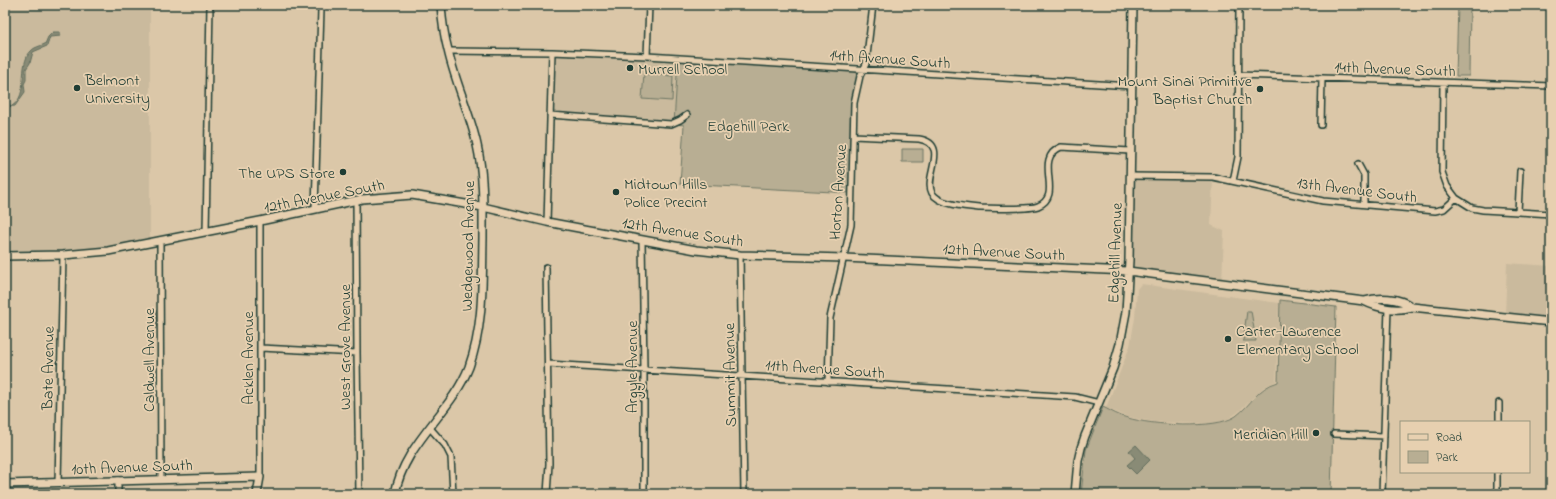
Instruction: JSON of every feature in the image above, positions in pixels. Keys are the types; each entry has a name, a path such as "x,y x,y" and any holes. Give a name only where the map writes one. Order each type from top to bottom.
{"main road":[{"name":"Wedgewood Avenue","path":"395,494 396,487 408,458 420,439 430,428 458,389 468,367 476,338 482,303 482,174 477,145 448,51 441,5"},
{"name":"Edgehill Avenue","path":"1076,494 1078,461 1081,448 1113,368 1120,344 1126,312 1133,5"},
{"name":"12th Avenue South","path":"5,256 63,255 108,251 260,221 356,200 374,197 412,196 483,207 547,222 696,250 740,255 844,258 1128,271 1364,302 1374,306 1404,310 1412,307 1551,322"},
{"name":"12th Avenue South","path":"1364,302 1375,298 1405,302 1412,307"},
{"name":"10th Avenue South","path":"5,484 260,477"},
{"name":"Acklen Avenue","path":"256,494 260,477"}],"street":[{"path":"206,232 210,5"},
{"path":"647,56 649,5"},
{"name":"Horton Avenue","path":"828,382 830,318 851,225 854,104 860,76 866,64 873,5"},
{"path":"1234,181 1238,157 1239,5"},
{"path":"315,208 321,6"},
{"name":"14th Avenue South","path":"448,51 552,52 647,56 1131,86"},
{"path":"547,222 552,52"},
{"name":"14th Avenue South","path":"1238,75 1551,86"},
{"path":"1321,125 1322,78"},
{"path":"1443,83 1442,172 1447,186 1456,198 1472,208 1483,210 1551,214"},
{"path":"550,115 671,124 687,115"},
{"path":"853,136 926,141 932,148 935,156 930,185 933,194 938,199 945,202 980,208 1026,208 1040,205 1050,192 1048,166 1049,158 1053,152 1061,147 1130,151"},
{"path":"1358,164 1364,175 1364,204"},
{"path":"1518,212 1520,171"},
{"name":"13th Avenue South","path":"1130,176 1213,177 1323,201 1435,212 1444,209 1456,198"},
{"name":"West Grove Avenue","path":"356,200 356,353 359,494"},
{"name":"Acklen Avenue","path":"260,221 260,477"},
{"name":"Caldwell Avenue","path":"160,240 161,479"},
{"name":"Argyle Avenue","path":"642,240 644,494"},
{"name":"Bate Avenue","path":"58,482 63,255"},
{"name":"Summit Avenue","path":"740,255 744,494"},
{"path":"546,267 549,464 547,494"},
{"path":"1382,494 1388,308"},
{"path":"261,348 356,353"},
{"name":"11th Avenue South","path":"548,364 1075,397 1099,403"},
{"path":"1498,421 1499,403"},
{"path":"430,428 445,445 451,457 453,494"},
{"path":"1334,434 1384,436"},
{"path":"1497,494 1498,473"},
{"path":"118,480 118,494"}],"shaded area":[{"name":"Belmont University","path":"5,5 150,5 150,242 108,251 5,256"},
{"path":"53,32 60,32 61,36 50,37 47,46 33,52 30,63 26,69 26,80 24,84 25,92 15,106 5,107 6,103 12,106 21,95 27,57 32,50 45,44 48,37"},
{"path":"552,52 678,58 674,124 550,115"},
{"path":"1130,176 1213,177 1211,225 1224,231 1222,283 1128,271"},
{"path":"1507,263 1551,266 1551,322 1505,317"},
{"path":"1141,284 1279,303 1276,381 1264,387 1237,413 1226,420 1211,424 1154,422 1128,417 1106,408 1130,346 1135,318 1137,289"},
{"path":"1136,445 1150,460 1136,474 1127,465 1135,458 1129,451"}],"green space":[{"path":"1458,5 1470,5 1469,76 1456,76"},
{"name":"Edgehill Park","path":"678,58 863,70 854,104 852,193 680,184 684,125 674,124"},
{"path":"644,74 673,76 672,101 642,99"},
{"path":"902,149 923,149 923,162 902,162"},
{"path":"1280,300 1336,307 1331,494 1081,494 1086,450 1103,407 1125,417 1152,423 1199,425 1214,423 1236,416 1260,392 1278,382"},
{"path":"1247,311 1251,311 1256,341 1243,341"}],"place":[{"name":"Murrell School","path":"630,68"},
{"name":"Belmont University","path":"77,88"},
{"name":"Mount Sinai Primitive Baptist Church","path":"1260,89"},
{"name":"The UPS Store","path":"343,172"},
{"name":"Midtown Hills Police Precint","path":"616,192"},
{"name":"Carter-Lawrence Elementary School","path":"1228,339"},
{"name":"Meridian Hill","path":"1316,433"}]}
